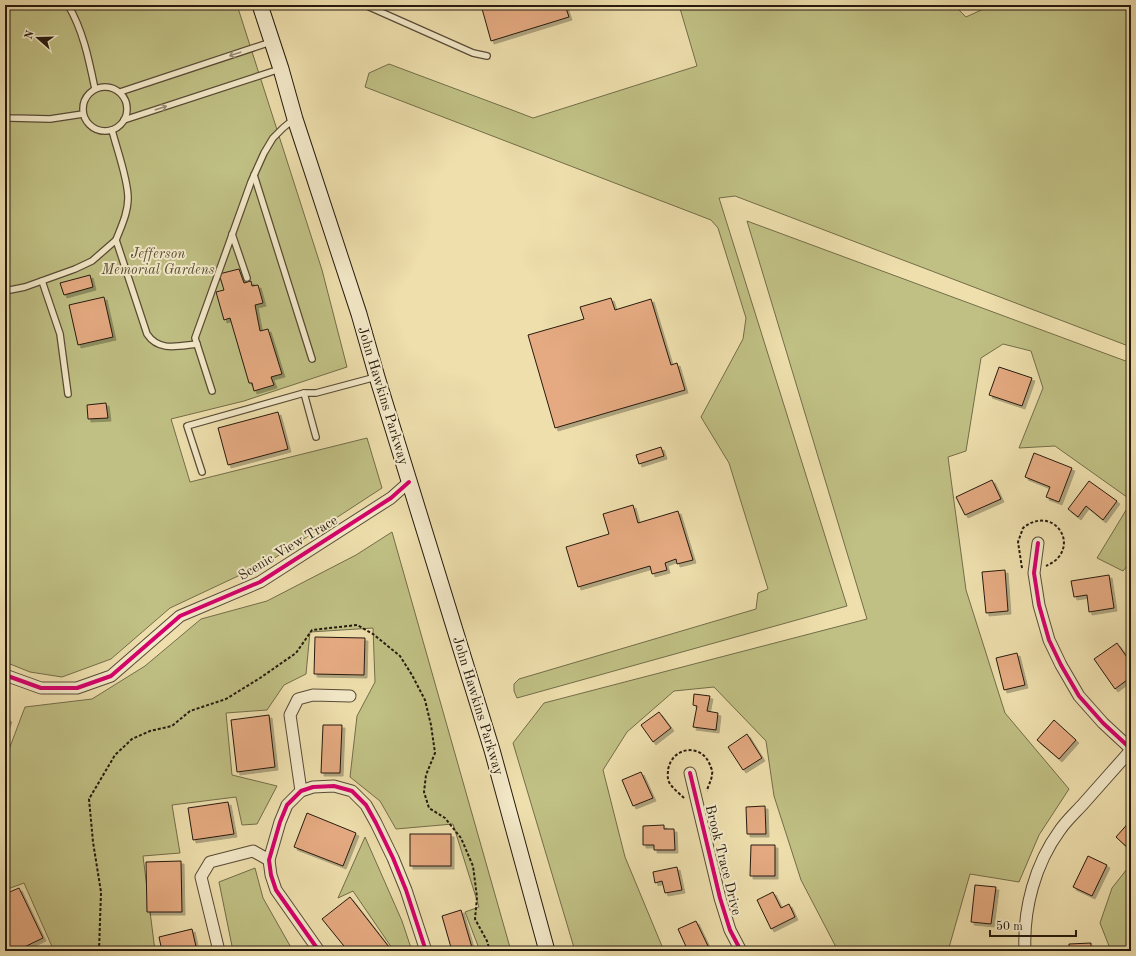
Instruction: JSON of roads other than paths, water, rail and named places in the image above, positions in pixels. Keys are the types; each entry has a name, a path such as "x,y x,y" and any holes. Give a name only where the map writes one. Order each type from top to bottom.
{"main road":[{"name":"John Hawkins Parkway","path":"260,5 281,69 295,119 359,314 492,750 547,951"}],"street":[{"name":"Scenic View Trace","path":"5,675 41,688 77,688 111,676 180,616 260,582 391,498 409,482"},
{"path":"1025,951 1026,918 1030,898 1036,876 1046,853 1060,830 1131,750 1103,723 1079,696 1061,666 1049,640 1039,605 1034,573 1038,543"},
{"path":"301,790 290,715 298,699 313,695 350,696"},
{"name":"Brook Trace Drive","path":"690,773 720,898 730,930 741,951"},
{"path":"319,951 276,890 271,874 269,860 280,822 287,805 301,790 313,787 334,786 352,791 366,805 393,858 406,890 426,951"},
{"path":"219,951 201,877 210,862 254,851 269,860"}],"lane":[{"path":"68,5 72,11 86,47 96,89"},
{"path":"365,5 473,53 487,56"},
{"path":"120,92 272,42"},
{"path":"124,120 281,69"},
{"path":"102,87 110,87 120,92 126,101 128,108 127,115 124,120 118,127 112,130 97,130 91,126 83,114 85,99 89,93 102,87"},
{"path":"5,117 50,119 83,114"},
{"path":"212,391 195,338 232,234 264,152 273,138 295,119"},
{"path":"5,291 25,287 75,269 92,261 116,240 124,220 128,198 127,184 112,130"},
{"path":"254,175 312,359"},
{"path":"232,234 247,278"},
{"path":"116,240 147,334 151,340 157,344 165,346 197,344"},
{"path":"42,281 60,334 68,394"},
{"path":"202,472 187,426 304,393 316,393 377,377"},
{"path":"304,393 316,437"}],"park label":[{"name":"Jefferson Memorial Gardens","path":"158,262"}]}
